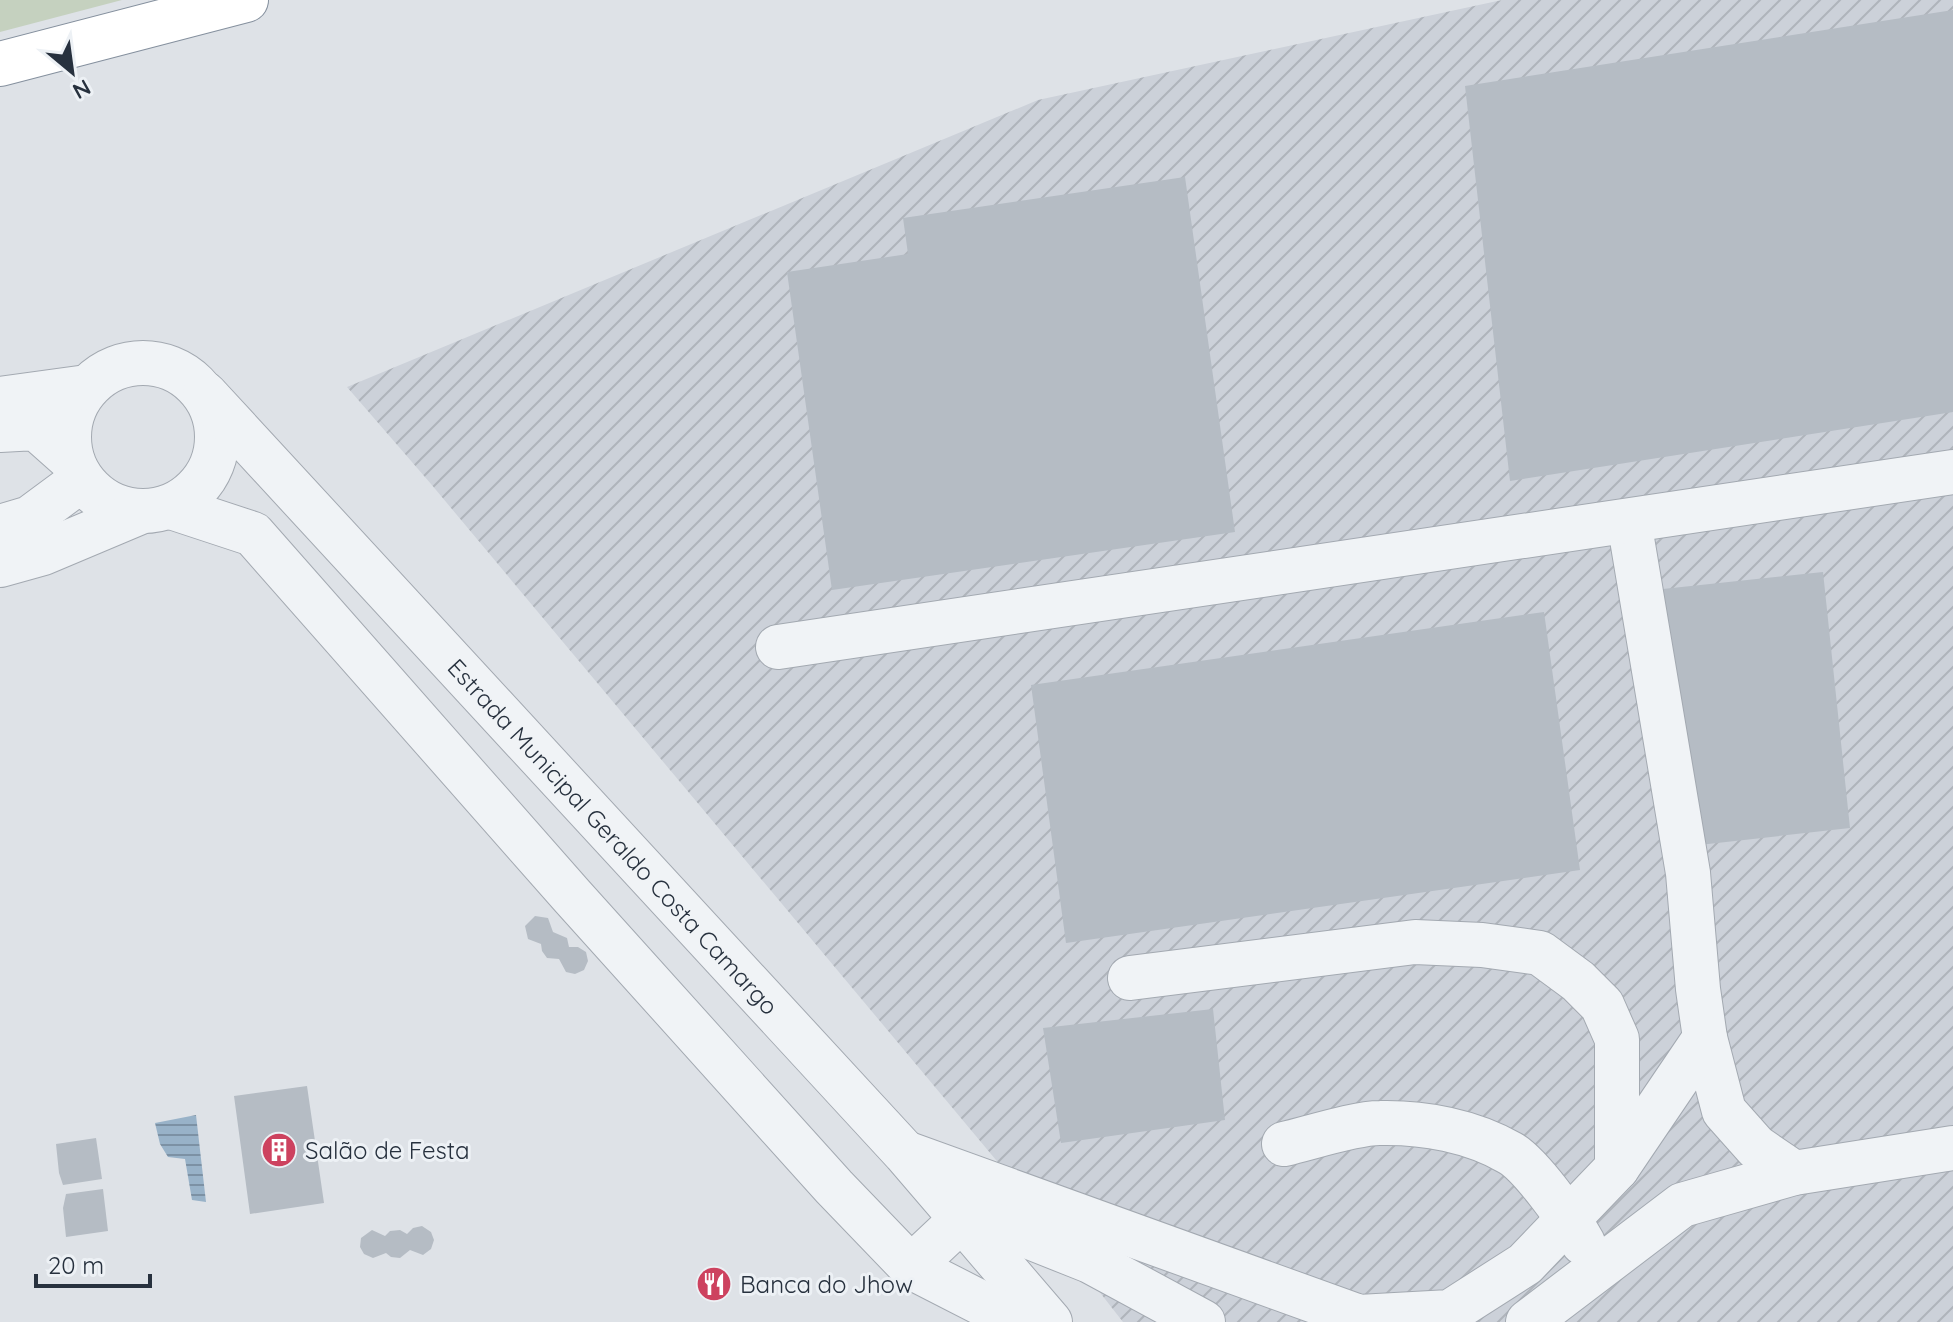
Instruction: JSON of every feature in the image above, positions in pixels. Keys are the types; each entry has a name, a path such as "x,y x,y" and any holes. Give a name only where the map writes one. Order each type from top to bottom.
{"highway":[{"path":"0,64 246,0"}],"street":[{"path":"0,565 43,553 169,503 215,459 217,425 205,394 180,371 148,362 114,367 87,387 70,416 68,450 76,470"},
{"path":"0,399 87,387"},
{"name":"Estrada Municipal Geraldo Costa Camargo","path":"205,394 905,1153 962,1219 1012,1304"},
{"path":"0,430 36,428 105,503 169,503 253,534 572,896 834,1187 911,1267 999,1312 1012,1304 1050,1322"},
{"path":"0,527 30,518 76,470"},
{"path":"778,647 1953,472"},
{"path":"1629,521 1688,873 1705,1038 1724,1111 1756,1147 1794,1173"},
{"path":"1130,978 1415,942 1482,945 1540,953 1578,981 1602,1005 1617,1039 1617,1168"},
{"path":"905,1153 1359,1317 1450,1312 1525,1264 1617,1168 1705,1038"},
{"path":"1284,1144 1378,1123 1432,1127 1469,1134 1513,1154 1569,1217 1597,1269"},
{"path":"1528,1322 1682,1205 1794,1173 1953,1148"},
{"path":"911,1267 962,1219 1007,1228 1090,1261 1203,1322"}],"shaded area":[{"path":"1502,0 1953,0 1953,1322 1123,1322 1001,1166 347,387 1038,100"}],"green space":[{"path":"0,0 122,0 0,32"}],"water":[{"path":"196,1115 206,1202 192,1200 185,1159 168,1157 160,1144 155,1123"}],"building":[{"path":"1953,10 1953,412 1510,481 1465,86"},
{"path":"1185,177 1235,532 832,590 787,272 908,254 903,218"},
{"path":"1823,572 1850,828 1690,846 1663,589"},
{"path":"1544,612 1580,870 1066,943 1031,685"},
{"path":"535,916 548,918 553,932 567,938 569,947 578,947 586,952 588,961 584,970 575,974 566,972 559,959 547,958 541,944 528,939 525,926"},
{"path":"1213,1009 1225,1120 1061,1143 1043,1028"},
{"name":"Salão de Festa","path":"307,1086 324,1203 250,1214 234,1096"},
{"path":"96,1138 102,1179 63,1185 56,1144"},
{"path":"103,1189 108,1231 66,1237 63,1208 66,1194"},
{"path":"422,1226 431,1232 434,1240 431,1249 423,1255 410,1250 400,1258 386,1253 373,1258 364,1254 360,1247 361,1238 372,1230 385,1236 390,1231 400,1230 407,1234 413,1228"}],"place":[{"name":"Salão de Festa","path":"279,1150"},
{"name":"Banca do Jhow","path":"714,1284"}]}
